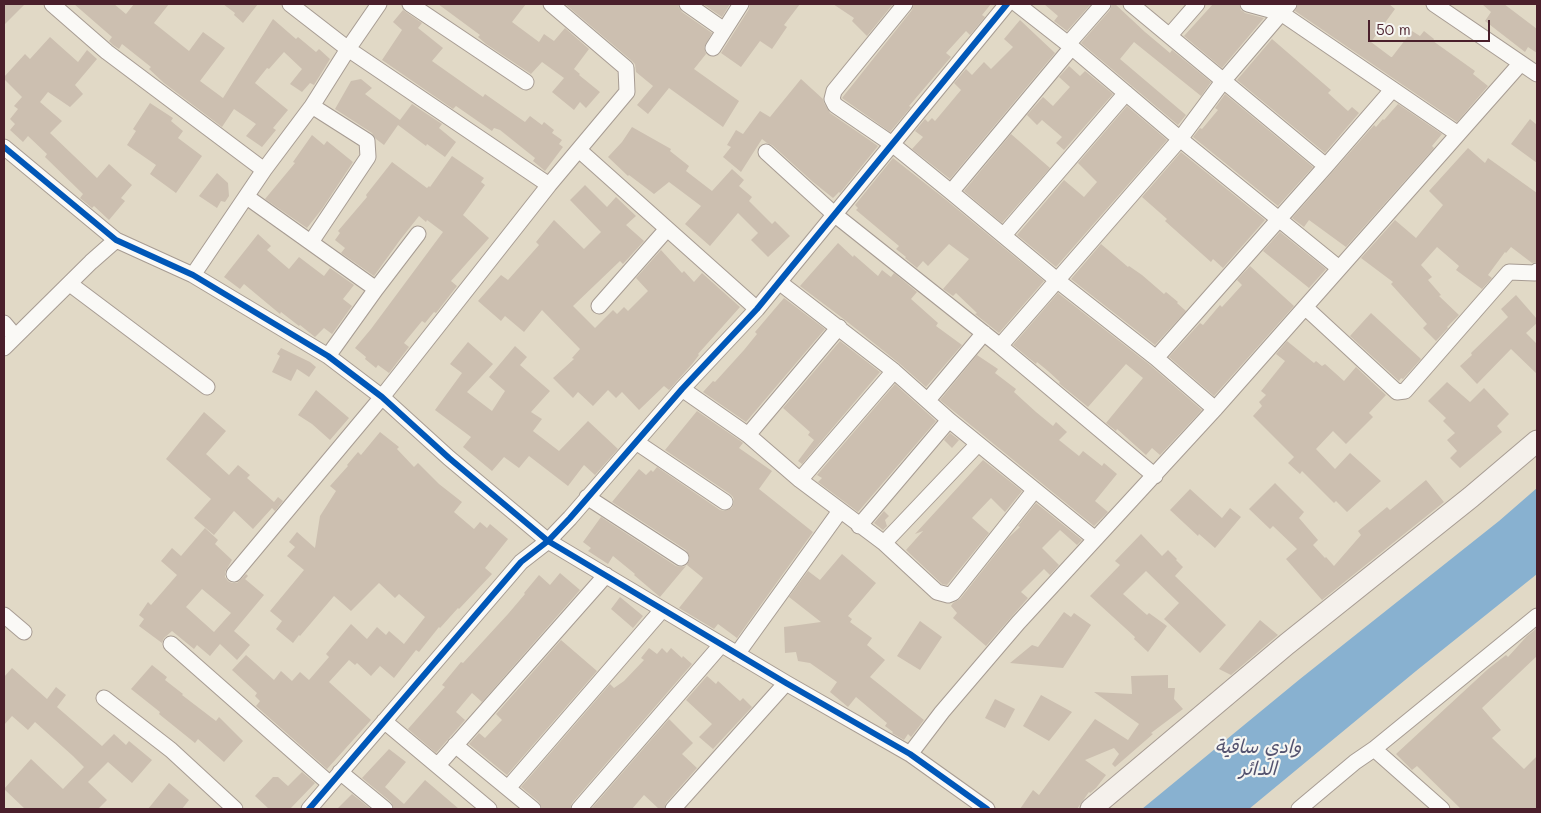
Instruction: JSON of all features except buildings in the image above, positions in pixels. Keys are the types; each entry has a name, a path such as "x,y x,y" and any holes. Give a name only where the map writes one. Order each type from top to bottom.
{"street":[{"path":"52,4 107,52 264,170"},
{"path":"290,4 348,49 549,185"},
{"path":"193,275 264,170 312,106 379,4"},
{"path":"410,4 526,82"},
{"path":"234,574 382,397 549,185 627,92 626,68 550,4"},
{"path":"687,4 724,30"},
{"path":"713,48 741,4"},
{"path":"905,4 834,91 832,99 836,105 892,144 1004,235 1058,282 1156,358 1215,409"},
{"path":"309,809 521,562 548,541 570,518 682,389 757,308 1007,4"},
{"path":"1017,4 1339,268"},
{"path":"951,192 1103,4"},
{"path":"1131,4 1326,166"},
{"path":"1170,35 1197,4"},
{"path":"1248,4 1285,8 1392,90 1458,134"},
{"path":"1434,4 1537,74"},
{"path":"1000,346 1058,282 1180,139 1224,80 1285,8"},
{"path":"910,754 942,712 1018,623 1094,538 1155,476 1306,308 1339,268 1521,63"},
{"path":"1156,358 1392,90"},
{"path":"1004,235 1126,93"},
{"path":"311,242 368,157 367,142 312,106"},
{"path":"4,148 116,240 193,275 328,356 382,397 450,458 548,541 786,683 910,754 987,809"},
{"path":"579,150 757,308"},
{"path":"766,152 834,214 1000,346 1155,476"},
{"path":"247,197 376,289"},
{"path":"599,306 667,228"},
{"path":"328,356 418,234"},
{"path":"4,348 116,240"},
{"path":"1306,308 1397,392 1406,391 1509,272 1537,273"},
{"path":"779,282 894,371 1034,491 1094,538"},
{"path":"70,284 207,387"},
{"path":"4,323 15,336"},
{"path":"748,436 839,327"},
{"path":"928,400 984,333"},
{"path":"800,480 894,371"},
{"path":"682,389 748,436 800,480 884,543 937,592 948,595 953,593 1034,491"},
{"path":"859,526 950,420"},
{"path":"1091,809 1287,644 1537,441"},
{"path":"636,442 725,502"},
{"path":"884,543 978,444"},
{"path":"587,497 681,558"},
{"path":"737,654 840,511"},
{"path":"438,765 606,576"},
{"path":"508,788 662,610"},
{"path":"4,615 24,632"},
{"path":"1299,809 1537,616"},
{"path":"171,644 330,784"},
{"path":"579,809 721,644"},
{"path":"673,809 786,683"},
{"path":"104,698 171,750 235,809"},
{"path":"384,721 489,809"},
{"path":"455,746 533,809"},
{"path":"1374,749 1442,809"},
{"path":"340,772 385,809"}],"water":[{"name":"وادي ساقية الدائر","path":"1537,488 1537,574 1249,809 1142,809 1300,679 1499,521"}],"cycle path":[{"path":"309,809 521,562 548,541 570,518 682,389 757,309 1007,4"},
{"path":"4,147 116,240 193,275 328,356 382,397 449,458 548,541 786,683 910,754 987,809"}]}
